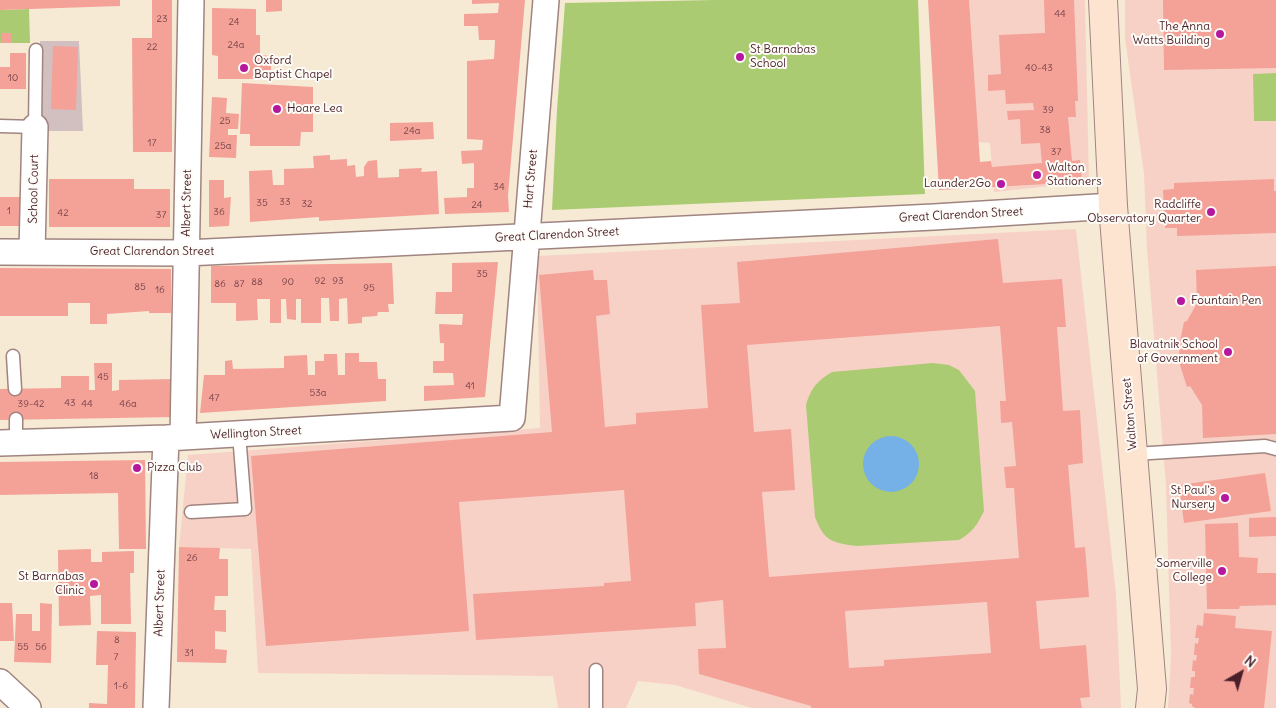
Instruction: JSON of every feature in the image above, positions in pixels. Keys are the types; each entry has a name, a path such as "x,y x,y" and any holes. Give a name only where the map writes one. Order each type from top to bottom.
{"street":[{"name":"Albert Street","path":"156,708 186,253 191,0"},
{"name":"Hart Street","path":"512,418 546,0"},
{"name":"Walton Street","path":"1103,0 1113,206 1152,689 1150,708"},
{"name":"School Court","path":"32,252 35,127"},
{"name":"Great Clarendon Street","path":"0,252 186,253 1113,206"},
{"name":"Wellington Street","path":"11,435 174,438 512,418"},
{"path":"0,682 28,708"}],"lane":[{"path":"0,126 35,127 36,50"},
{"path":"13,356 15,389"},
{"path":"191,512 244,509 239,434"},
{"path":"1134,454 1265,446 1276,449"},
{"path":"596,670 596,708"}],"shaded area":[{"path":"969,0 1085,0 1089,182 994,192 990,143 978,142"},
{"name":"Radcliffe Observatory Quarter","path":"1125,0 1276,0 1276,708 1168,708 1171,656 1166,486 1147,249 1144,174 1125,38"},
{"path":"40,41 79,41 83,131 39,131"},
{"path":"1076,229 1116,594 1121,708 752,708 675,685 638,681 626,708 558,708 553,676 258,673 251,549 179,547 188,455 540,428 537,256"}],"green space":[{"name":"St Barnabas School","path":"713,0 918,0 925,194 552,210 565,3"},
{"path":"29,9 30,43 11,43 11,33 2,33 2,43 0,43 0,10"},
{"path":"1276,73 1276,121 1254,121 1253,74"},
{"path":"933,363 949,365 959,370 975,391 984,511 974,528 959,540 857,546 835,542 822,531 815,517 806,405 812,389 832,372"}],"water":[{"path":"891,436 902,438 911,444 917,453 919,464 917,475 911,484 902,490 891,492 880,490 871,484 865,475 863,464 865,453 871,444 880,438"}],"building":[{"path":"0,0 120,0 120,6 0,10"},
{"path":"152,0 172,0 172,152 133,152 132,38 152,38"},
{"path":"266,0 282,0 282,11 266,12"},
{"path":"472,0 525,0 508,195 509,212 445,214 444,198 467,197 467,188 474,188 474,163 462,164 461,151 482,150 483,140 467,139 467,61 494,59 495,40 479,40 478,26 464,26 464,14 498,13 499,3 472,4"},
{"path":"928,0 969,0 980,162 991,161 992,167 1042,163 1040,143 1021,144 1020,119 1008,120 1007,111 1034,110 1033,103 1006,104 1005,90 988,91 988,75 1001,74 999,35 1045,33 1044,0 1074,0 1078,101 1075,101 1076,117 1068,117 1072,161 1080,160 1082,182 939,190"},
{"name":"The Anna Watts Building","path":"1163,0 1276,0 1276,68 1164,70"},
{"path":"212,8 256,9 256,35 260,35 260,55 271,56 271,79 218,79 218,56 212,55"},
{"path":"2,33 11,33 11,43 2,43"},
{"path":"53,46 78,47 76,110 51,109"},
{"path":"10,53 26,53 26,89 0,89 0,67 10,67"},
{"name":"Hoare Lea","path":"242,83 313,87 313,132 301,132 300,146 250,146 250,134 240,134"},
{"path":"212,97 227,98 226,113 239,114 238,129 228,129 228,135 237,135 236,158 209,157"},
{"path":"433,122 434,139 390,141 390,123"},
{"path":"330,155 330,160 347,159 347,166 355,165 356,177 364,176 364,167 368,161 377,160 378,178 399,177 399,169 422,168 421,172 437,171 439,214 319,221 319,217 250,222 249,171 272,170 273,185 284,185 284,169 314,168 313,156"},
{"path":"49,179 134,179 134,189 170,189 170,227 49,227"},
{"path":"1274,179 1274,191 1276,191 1276,233 1177,236 1177,228 1165,228 1163,190 1174,189 1174,183"},
{"path":"209,180 224,180 224,198 231,197 229,226 209,227"},
{"path":"0,197 24,197 24,226 0,226"},
{"path":"998,239 1003,283 1062,279 1066,327 1057,327 1063,411 1080,410 1083,463 1068,465 1075,548 1085,547 1089,597 1036,601 1040,649 1086,645 1090,697 1080,698 1082,708 811,708 811,706 699,674 698,649 726,648 723,600 695,603 696,626 476,640 473,594 604,586 604,583 631,581 624,490 459,502 469,631 266,646 251,456 552,432 539,275 593,270 594,280 607,280 610,314 596,316 605,427 636,424 636,413 708,408 701,305 740,303 737,262","holes":["1000,326 1006,401 1000,401 1001,423 1012,422 1016,466 1004,467 1006,488 1014,488 1019,558 769,577 762,492 795,490 791,429 754,432 747,345","987,602 991,653 884,660 884,666 849,668 845,611"]},
{"path":"498,262 485,397 424,401 424,386 454,385 453,373 433,373 433,361 444,361 444,343 440,343 439,324 462,325 463,314 435,314 436,292 452,292 452,263"},
{"path":"392,263 394,304 388,304 389,312 378,312 377,316 362,317 362,323 348,324 347,298 339,299 339,321 330,321 329,298 321,298 321,323 301,323 301,299 296,299 296,320 287,319 286,299 281,299 281,323 270,323 270,299 257,299 258,320 236,321 236,303 211,303 211,266"},
{"name":"Blavatnik School of Government","path":"1276,266 1276,434 1203,438 1202,405 1190,386 1187,387 1179,357 1184,322 1187,321 1197,303 1196,270"},
{"path":"0,268 171,269 171,313 149,313 149,311 107,314 107,324 90,324 90,303 68,303 68,316 0,316"},
{"path":"345,353 359,353 359,362 377,362 378,379 386,379 386,401 200,413 204,375 225,375 225,361 232,360 233,369 284,368 284,356 307,355 308,375 315,375 315,361 324,361 324,354 337,354 338,375 345,375"},
{"path":"94,363 112,363 112,391 119,390 119,380 174,379 174,417 0,420 0,389 61,388 61,376 89,376 89,390 95,390"},
{"path":"145,460 146,549 119,549 118,493 0,495 0,462"},
{"name":"St Paul's Nursery","path":"1265,473 1271,511 1184,523 1179,485"},
{"path":"1276,517 1276,536 1249,537 1249,518"},
{"path":"1238,523 1239,557 1258,558 1257,573 1276,573 1276,605 1240,606 1239,609 1207,609 1205,524"},
{"path":"179,547 220,548 219,559 228,559 228,596 215,596 214,610 226,610 226,632 215,631 215,649 227,650 226,663 177,662"},
{"name":"St Barnabas Clinic","path":"91,549 91,562 102,562 102,552 134,551 134,573 130,573 131,624 101,624 101,595 90,596 91,625 59,626 58,550"},
{"path":"0,603 12,603 14,641 0,641"},
{"path":"40,603 52,604 51,663 14,662 16,614 32,614 32,631 40,631"},
{"path":"1204,613 1236,616 1235,628 1272,631 1264,708 1195,708 1189,703 1190,694 1193,695 1194,688 1190,688 1191,677 1195,677 1195,671 1192,671 1193,660 1196,661 1197,655 1194,655 1195,643 1198,644 1199,638 1195,638 1197,625 1203,626"},
{"path":"97,631 136,632 135,708 89,708 89,703 107,704 108,665 96,665"}],"place":[{"name":"The Anna Watts Building","path":"1220,34"},
{"name":"St Barnabas School","path":"740,57"},
{"name":"Oxford Baptist Chapel","path":"244,68"},
{"name":"Hoare Lea","path":"277,109"},
{"name":"Walton Stationers","path":"1037,175"},
{"name":"Launder2Go","path":"1001,184"},
{"name":"Radcliffe Observatory Quarter","path":"1211,212"},
{"name":"Fountain Pen","path":"1181,301"},
{"name":"Blavatnik School of Government","path":"1228,352"},
{"name":"Pizza Club","path":"137,468"},
{"name":"St Paul's Nursery","path":"1225,498"},
{"name":"Somerville College","path":"1222,571"},
{"name":"St Barnabas Clinic","path":"94,584"}]}
